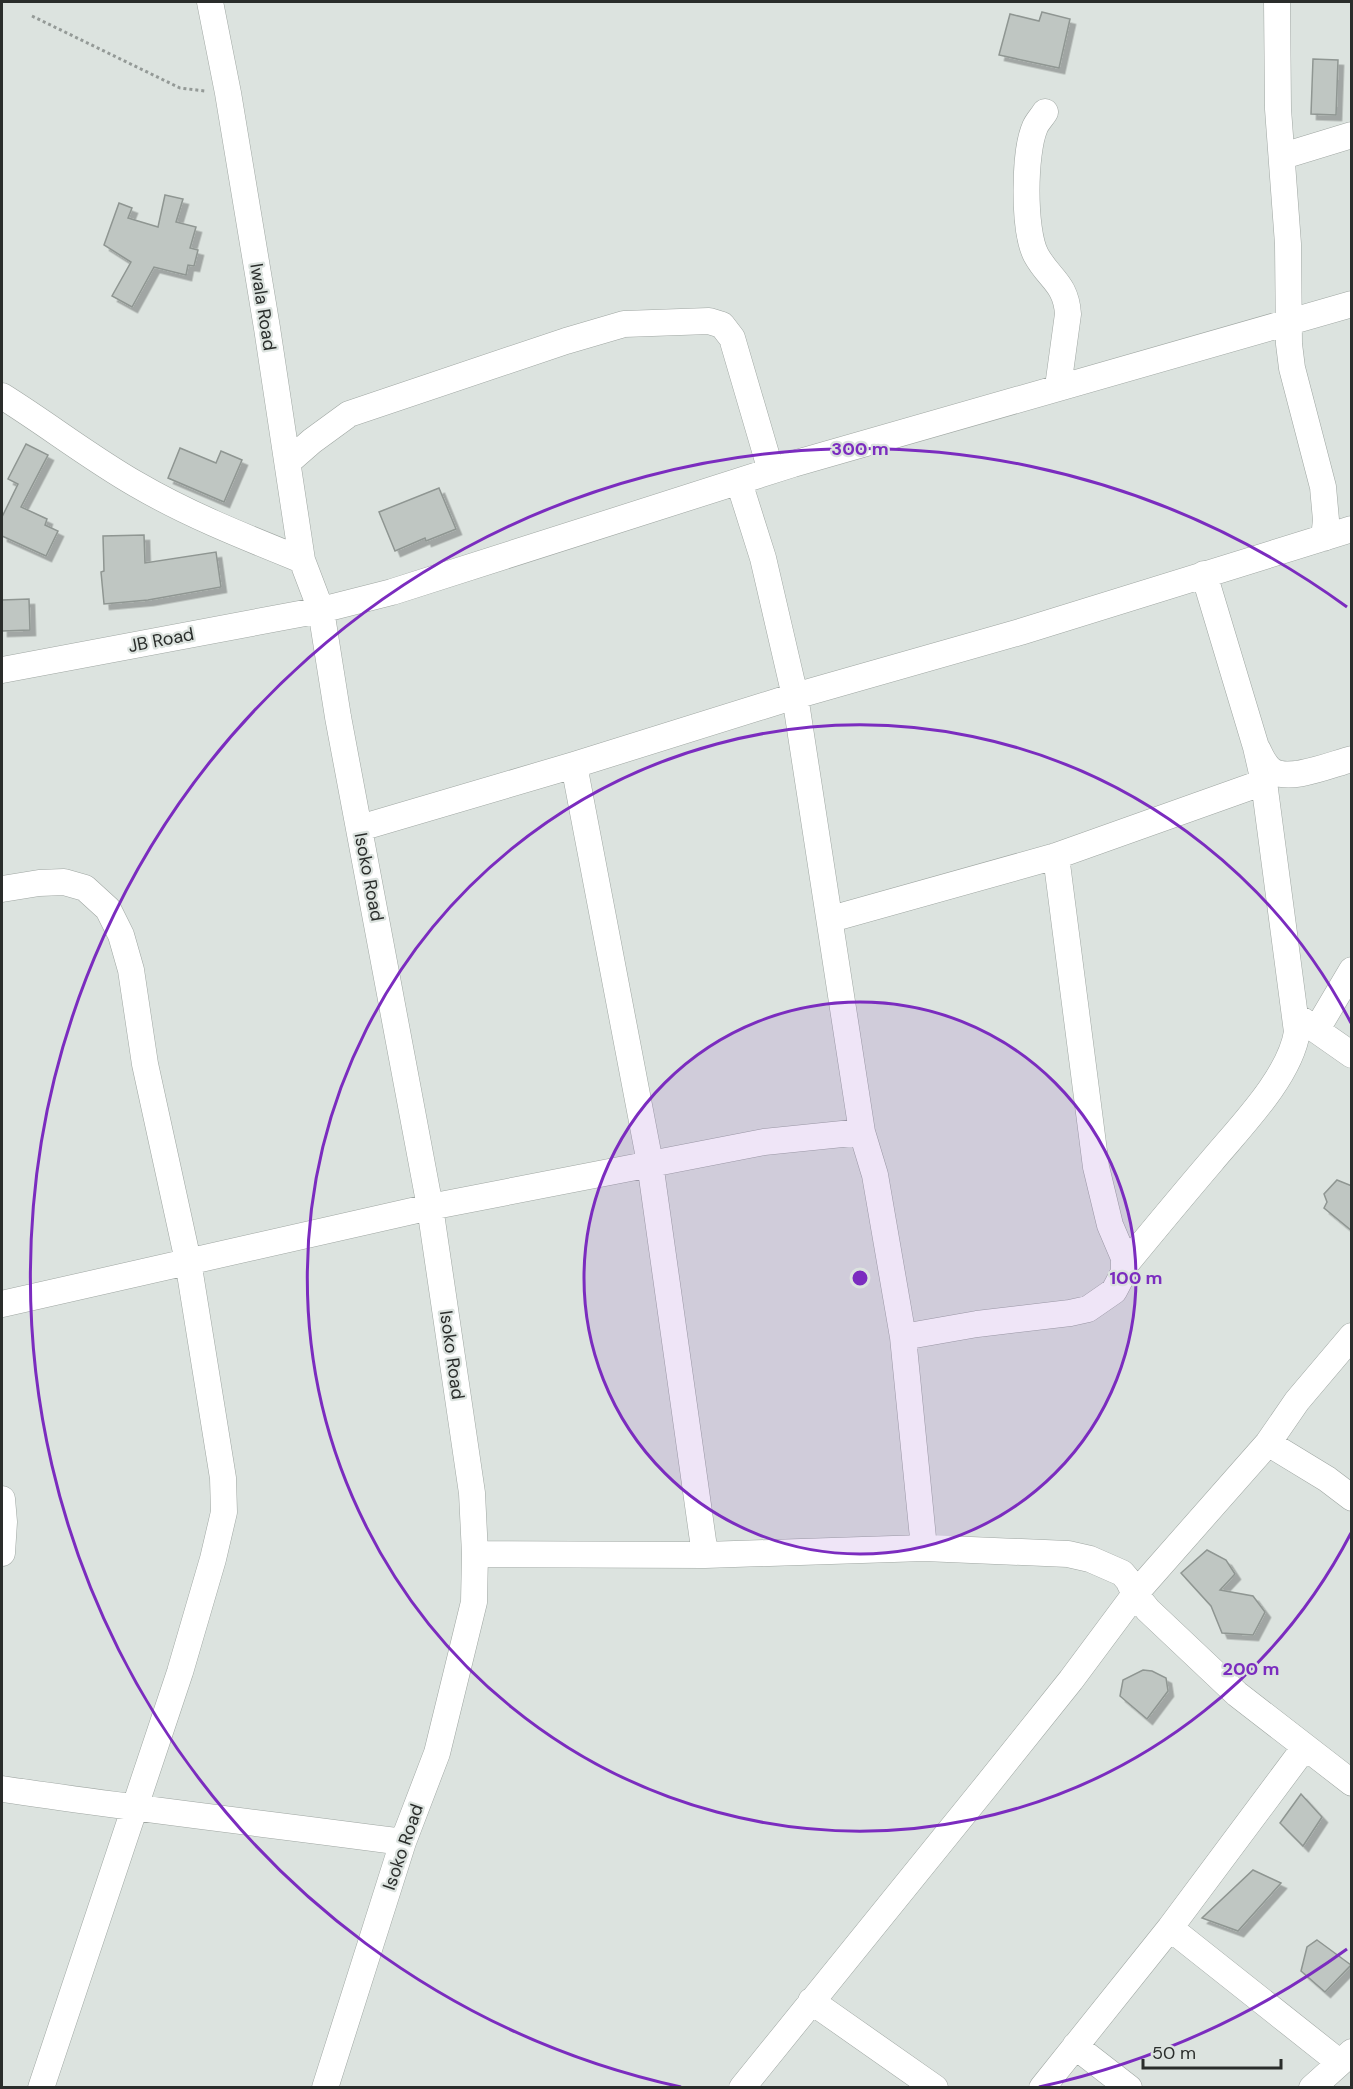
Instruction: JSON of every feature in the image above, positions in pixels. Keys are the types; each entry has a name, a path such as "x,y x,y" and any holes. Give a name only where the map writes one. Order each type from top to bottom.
{"street":[{"name":"Iwala Road","path":"210,2 228,93 302,560 321,610"},
{"path":"1277,2 1278,109 1288,244 1288,321 1292,368 1323,487 1326,520 1324,538"},
{"path":"1045,112 1035,127 1030,142 1027,162 1027,203 1032,243 1036,254 1061,287 1067,302 1068,314 1058,387"},
{"path":"1282,156 1352,135"},
{"name":"JB Road","path":"2,670 321,610 392,592 771,471 1352,304"},
{"path":"288,462 349,414 566,340 624,324 709,321 722,325 732,338 771,471"},
{"path":"2,396 77,448 137,485 210,523 302,560"},
{"path":"739,482 763,558 795,696 862,1132 875,1175 903,1337 924,1548"},
{"path":"360,828 574,765 795,696 1020,632 1352,529"},
{"path":"1204,574 1256,747 1264,782 1306,1023 1352,1055"},
{"name":"Isoko Road","path":"321,610 338,717 430,1207 472,1493 476,1554 474,1602 437,1754 403,1842 325,2088"},
{"path":"1256,747 1268,767 1274,772 1285,774 1316,769 1352,759"},
{"path":"574,765 650,1163 705,1555"},
{"path":"831,919 1056,856 1264,782"},
{"path":"903,1337 1088,1309 1114,1291 1122,1278 1124,1258 1110,1225 1096,1167 1056,856"},
{"path":"2,889 39,883 64,882 85,888 108,909 121,935 130,970 145,1064 188,1261 223,1478 224,1512 213,1559 180,1672 41,2088"},
{"path":"1125,1265 1256,1108 1289,1060 1295,1046 1297,1032 1352,970"},
{"path":"2,1304 430,1207 650,1163 764,1142 862,1132"},
{"path":"742,2088 997,1772 1135,1594 1268,1443 1297,1401 1352,1336"},
{"path":"1268,1443 1327,1479 1352,1498"},
{"path":"2,1499 4,1522 2,1552"},
{"path":"476,1554 705,1555 924,1548 1068,1554 1096,1561 1122,1573 1135,1594 1164,1626 1238,1694 1305,1747 1346,1774"},
{"path":"1042,2088 1170,1928 1305,1747"},
{"path":"2,1789 403,1842"},
{"path":"1170,1928 1345,2057 1312,2088"},
{"path":"811,2001 935,2088"},
{"path":"1075,2046 1129,2088"}],"path":[{"path":"32,16 180,87 228,93"}],"building":[{"path":"1042,12 1070,19 1059,68 999,55 1010,14 1039,21"},
{"path":"1313,59 1338,60 1336,115 1311,114"},
{"path":"165,195 183,199 176,222 196,227 190,248 198,250 194,266 188,265 186,275 154,267 132,307 112,296 131,262 104,245 119,203 132,208 128,218 158,227"},
{"path":"26,444 48,455 21,507 47,519 45,525 58,531 46,556 2,536 2,517 18,484 8,479"},
{"path":"180,448 216,463 221,451 242,460 224,502 168,478"},
{"path":"439,488 456,529 426,541 425,538 395,551 379,512"},
{"path":"144,535 145,563 216,552 221,587 148,600 104,604 101,572 104,571 103,536"},
{"path":"29,599 30,630 2,631 2,600"},
{"path":"1337,1180 1352,1186 1352,1231 1324,1208 1327,1202 1324,1194"},
{"path":"1207,1550 1226,1560 1235,1574 1220,1590 1253,1596 1265,1612 1253,1635 1222,1633 1211,1606 1181,1573"},
{"path":"1143,1670 1152,1671 1166,1678 1168,1691 1147,1719 1120,1696 1123,1680"},
{"path":"1301,1794 1322,1817 1303,1846 1280,1823"},
{"path":"1253,1870 1281,1883 1238,1931 1202,1918"},
{"path":"1317,1940 1351,1965 1325,1992 1301,1971 1307,1947"}]}
